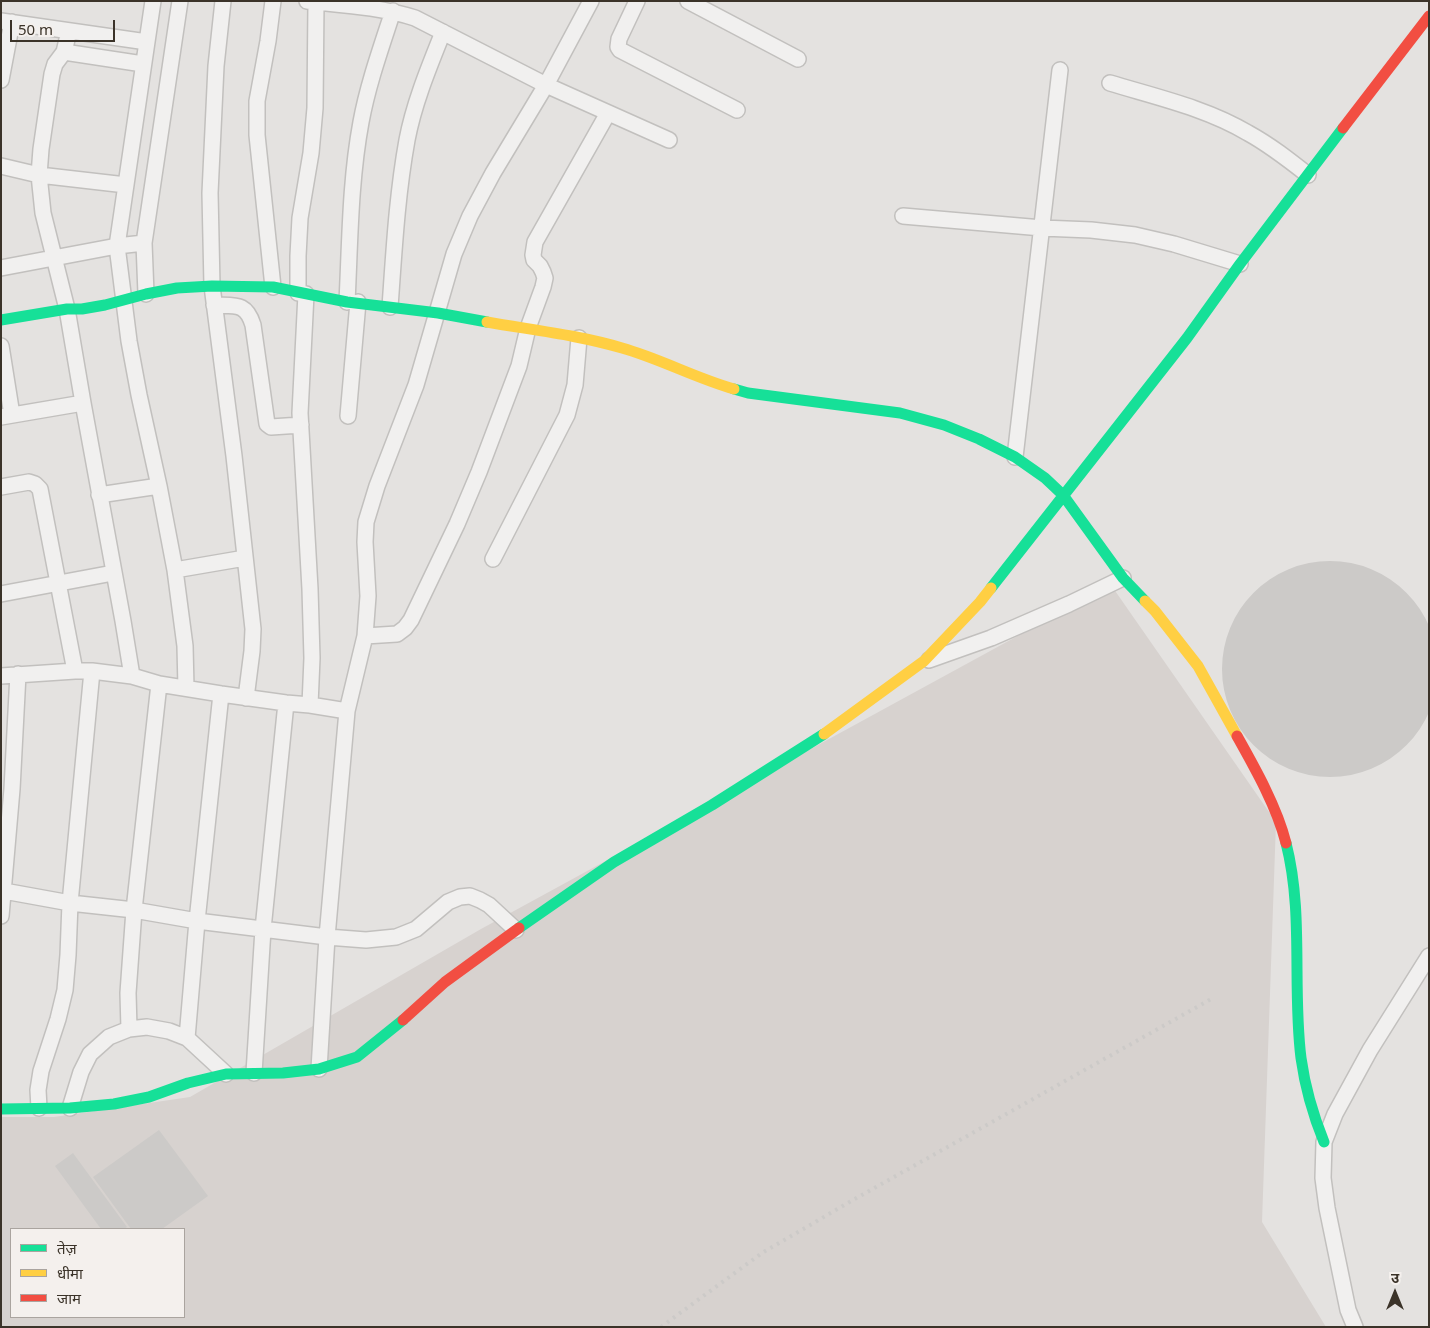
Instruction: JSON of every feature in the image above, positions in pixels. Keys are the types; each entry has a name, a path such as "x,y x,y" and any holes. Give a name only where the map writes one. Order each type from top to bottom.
{"street":[{"path":"153,1 117,246 123,300 139,395 175,570 184,646 186,688"},
{"path":"146,294 144,243 180,1"},
{"path":"222,1 216,66 210,193 212,286 253,629 246,698"},
{"path":"273,1 268,42 256,100 256,135 273,286"},
{"path":"319,1069 327,937 347,711 365,636 368,596 365,542 366,522 377,486 416,385 454,254 470,216 546,85 591,1"},
{"path":"637,1 619,39 618,47 620,50 737,110"},
{"path":"688,1 798,59"},
{"path":"310,704 312,658 300,413 302,293 298,256 300,218 311,153 315,108 311,2 393,11 415,18 546,85 670,140"},
{"path":"348,416 354,172 361,121 369,86 393,11"},
{"path":"1,1109 70,1108 114,1104 149,1097 226,1074 283,1073 319,1069 357,1057 407,1017 445,982 516,930 614,862 712,805 824,734 924,661 980,602 1027,544 1063,495 1187,338 1240,264 1429,16"},
{"path":"1,80 7,21 147,42"},
{"path":"69,31 64,52 55,64 52,74 39,175 43,213 67,309 132,676"},
{"path":"390,307 399,197 407,139 420,94 443,32"},
{"path":"64,52 144,64"},
{"path":"1016,457 1060,70"},
{"path":"1110,83 1177,103 1221,119 1272,147 1308,175"},
{"path":"365,636 397,634 405,628 411,620 457,524 486,455 519,366 528,328 544,287 544,278 540,266 534,260 533,255 535,242 608,113"},
{"path":"1,166 39,175 126,185"},
{"path":"904,216 1135,235 1174,244 1240,264"},
{"path":"1,268 54,257 144,243"},
{"path":"1,320 98,306 177,288 273,286 352,302 438,313 579,338 622,348 658,360 710,382 748,393 900,412 944,425 1016,457 1045,478 1063,495 1123,578 1155,610 1198,666 1252,763 1282,826 1291,861 1296,906 1298,1018 1301,1058 1308,1096 1324,1142"},
{"path":"214,305 239,307 246,310 250,316 253,325 267,424 271,427 301,426"},
{"path":"494,559 567,415 576,385 579,338"},
{"path":"1,346 6,416 83,404"},
{"path":"1,487 29,482 35,484 40,489 75,670"},
{"path":"99,495 159,486"},
{"path":"175,570 245,558"},
{"path":"1,594 113,573"},
{"path":"924,661 991,638 1123,578"},
{"path":"1,676 75,670 132,676 159,684 246,698 310,704 347,711"},
{"path":"39,1108 38,1090 41,1071 58,1019 65,990 70,903 92,672"},
{"path":"1,916 18,674"},
{"path":"129,1029 128,993 134,910 159,684"},
{"path":"187,1038 197,921 221,694"},
{"path":"254,1073 263,929 286,703"},
{"path":"4,891 70,903 134,910 197,921 366,940 396,937 416,929 448,902 460,897 470,896 489,905 516,930"},
{"path":"1355,1327 1348,1310 1327,1208 1323,1178 1324,1142 1335,1114 1370,1050 1429,956"},
{"path":"70,1108 81,1072 90,1054 109,1037 129,1029 147,1027 169,1031 187,1038 226,1074"}],"shaded area":[{"path":"1111,585 1276,822 1262,1222 1326,1327 1,1327 1,1117 54,1117 190,1097 481,929"}],"building":[{"path":"1319,561 1341,561 1361,565 1381,573 1407,592 1426,618 1430,628 1431,708 1426,720 1414,738 1399,753 1381,765 1361,773 1341,777 1319,777 1299,773 1279,765 1261,753 1246,738 1234,720 1226,700 1222,680 1222,658 1226,638 1234,618 1246,600 1261,585 1279,573 1299,565"},
{"path":"159,1130 208,1196 163,1228 130,1228 93,1177"},
{"path":"73,1153 127,1227 100,1228 55,1166"}],"railway":[{"path":"661,1327 762,1253 1213,998"}],"traffic: fast":[{"path":"991,588 1187,338 1240,264 1343,128"},
{"path":"1,320 105,305 177,288 212,286 273,287 347,302 438,313 487,322"},
{"path":"734,389 748,393 900,413 944,425 979,439 1015,457 1045,478 1063,495 1123,578 1145,601"},
{"path":"519,928 614,862 712,805 824,734"},
{"path":"1286,843 1295,896 1297,1004 1301,1058 1310,1101 1324,1142"},
{"path":"1,1109 70,1108 114,1104 149,1097 188,1083 226,1074 283,1073 319,1069 357,1057 403,1020"}],"traffic: slow":[{"path":"487,322 605,343 636,352 734,389"},
{"path":"824,734 924,661 991,588"},
{"path":"1145,601 1198,666 1237,736"}],"traffic: jam":[{"path":"1343,128 1429,16"},
{"path":"1237,736 1271,802 1286,843"},
{"path":"403,1020 445,982 519,928"}]}
